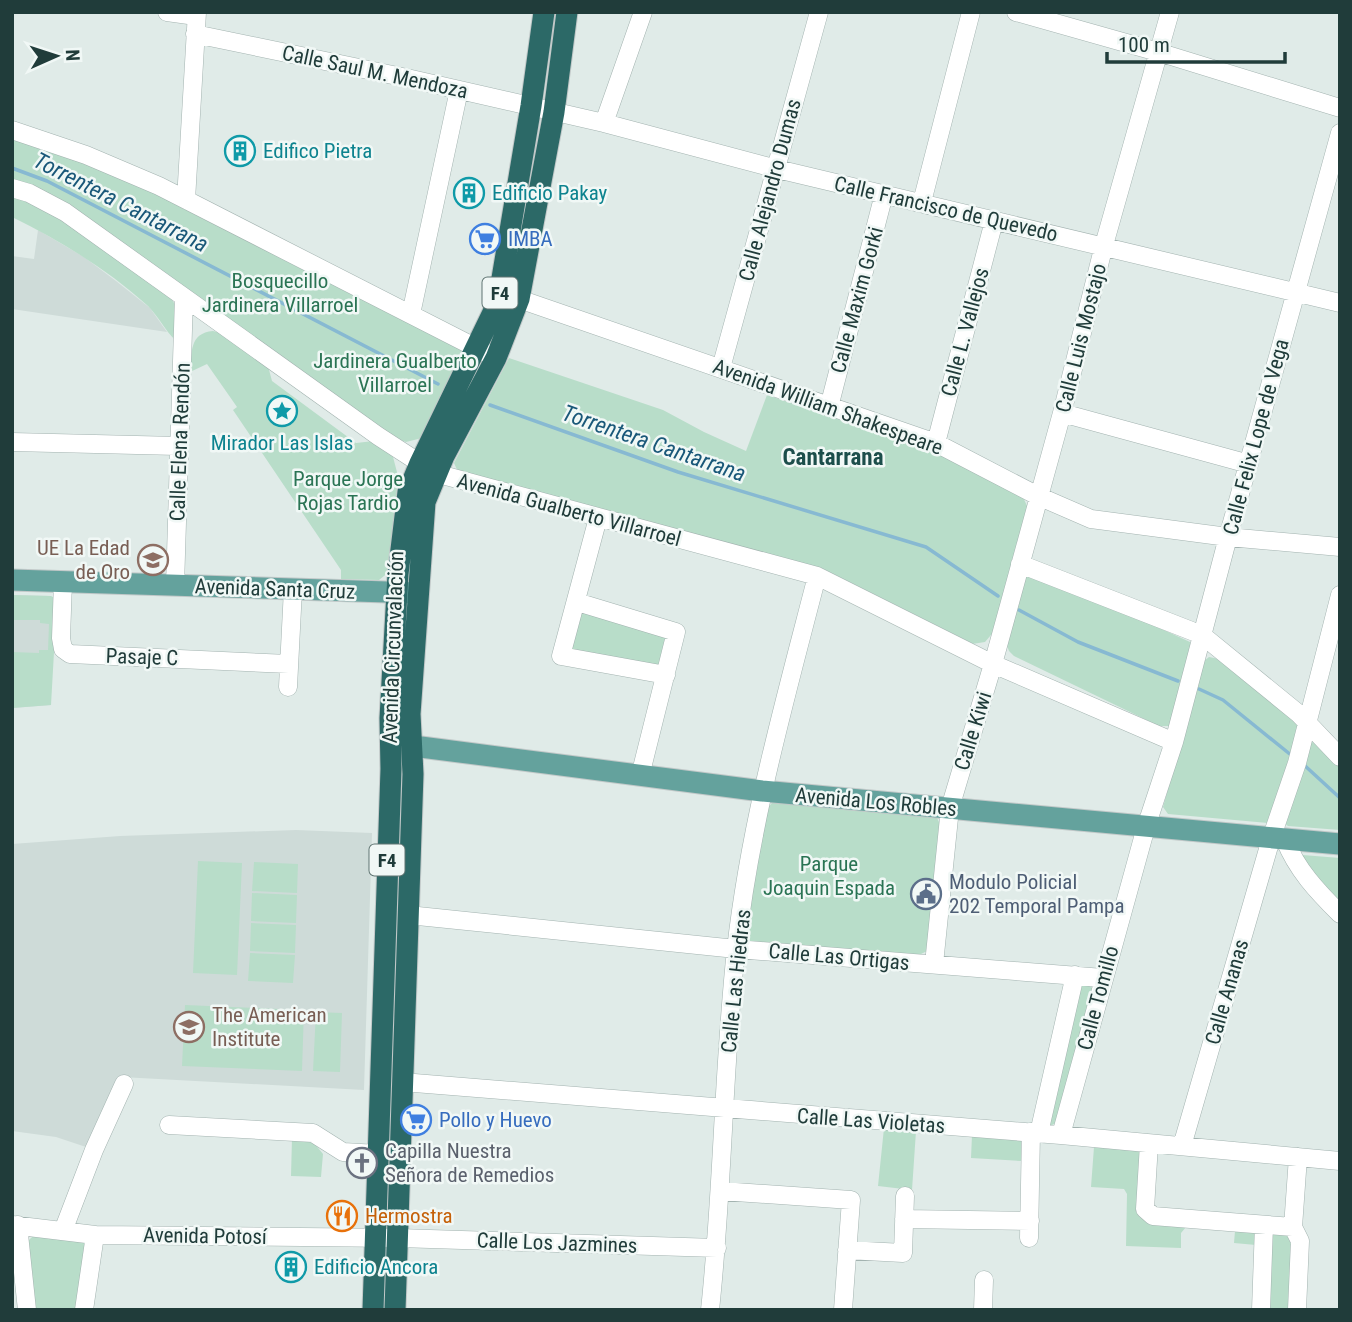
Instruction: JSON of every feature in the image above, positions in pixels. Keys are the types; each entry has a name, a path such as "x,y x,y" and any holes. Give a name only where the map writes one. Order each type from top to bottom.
{"highway":[{"name":"Avenida Circunvalación","path":"486,353 500,292 544,12"},
{"name":"Avenida Circunvalación","path":"373,1310 391,769 390,718 407,593 425,502 427,468 486,353 519,299 554,112 567,12"},
{"name":"Avenida Circunvalación","path":"395,1310 413,746 407,593"}],"main road":[{"name":"Avenida Santa Cruz","path":"12,580 407,593"},
{"name":"Avenida Los Robles","path":"413,746 762,791 1340,844"}],"street":[{"name":"Calle Saul M. Mendoza","path":"167,12 459,90 554,112"},
{"path":"604,123 643,12"},
{"name":"Calle Alejandro Dumas","path":"721,368 819,12"},
{"path":"922,202 971,12"},
{"path":"1016,12 1340,108"},
{"name":"Calle Luis Mostajo","path":"993,664 1062,413 1104,246 1170,12"},
{"path":"186,200 196,20"},
{"path":"411,314 459,90"},
{"name":"Calle Francisco de Quevedo","path":"554,112 777,169 1340,303"},
{"path":"12,130 86,155 159,186 486,353"},
{"name":"Calle Felix Lope de Vega","path":"1174,742 1340,133"},
{"name":"Avenida Gualberto Villarroel","path":"12,188 29,193 65,212 427,468 598,518 817,576 993,664 1174,742"},
{"name":"Calle Maxim Gorki","path":"829,407 884,194"},
{"name":"Calle L. Vallejos","path":"936,443 994,221"},
{"name":"Calle Elena Rendón","path":"175,586 184,297"},
{"name":"Avenida William Shakespeare","path":"519,299 936,443 1038,496 1091,519 1228,537 1340,547"},
{"path":"1062,413 1249,464"},
{"path":"12,442 178,446"},
{"path":"598,518 561,656 666,674"},
{"path":"1020,564 1202,635 1308,724 1340,757"},
{"name":"Calle Las Hiedras","path":"710,1310 717,1248 736,948 762,791 817,576"},
{"name":"Pasaje C","path":"63,582 61,638 63,649 70,654 289,664"},
{"path":"288,687 293,589"},
{"name":"Calle Ananas","path":"1182,1146 1278,839 1340,595"},
{"path":"577,602 676,632 640,776"},
{"name":"Calle Kiwi","path":"934,964 950,808 993,664"},
{"name":"Calle Tomillo","path":"1061,1135 1146,827 1174,742"},
{"path":"1278,839 1311,885 1340,914"},
{"name":"Calle Las Ortigas","path":"408,915 736,948 1103,978"},
{"name":"Calle Tomillo","path":"904,1219 1030,1230 1035,1133 1075,975"},
{"name":"Calle Las Violetas","path":"402,1082 1061,1135 1340,1161"},
{"path":"63,1231 94,1150 124,1084"},
{"path":"169,1125 313,1132 343,1152 378,1154"},
{"path":"1149,1144 1144,1209 1153,1216 1293,1227"},
{"path":"1297,1310 1300,1241 1293,1227 1298,1157"},
{"path":"721,1191 851,1200 843,1310"},
{"path":"848,1250 903,1252 905,1196"},
{"path":"15,1225 27,1310"},
{"name":"Avenida Potosí","path":"15,1225 95,1235 398,1238"},
{"path":"1261,1310 1264,1225"},
{"path":"84,1310 95,1235"},
{"name":"Calle Los Jazmines","path":"398,1238 717,1248"},
{"path":"983,1310 984,1280"}],"shaded area":[{"path":"38,230 84,257 116,281 150,308 167,332 12,309 12,256 34,259"},
{"path":"12,595 51,596 51,705 12,708"},
{"name":"The American Institute","path":"296,830 372,833 364,1090 121,1077 86,1147 56,1137 12,1131 12,844 120,836"}],"green space":[{"name":"Jardinera Gualberto Villarroel","path":"12,137 98,155 460,349 462,354 422,438 406,442 392,437 12,183"},
{"path":"12,195 64,220 167,292 176,306 175,340 148,306 117,280 66,246 12,217"},
{"name":"Parque Jorge Rojas Tardio","path":"213,331 268,366 272,381 356,443 374,441 393,457 398,476 391,564 389,572 379,580 341,579 341,570 233,410 237,407 207,364 190,372 193,345 200,336"},
{"path":"509,358 663,410 746,451 767,395 930,449 1022,495 1028,508 996,629 985,642 972,644 818,568 458,472 454,463"},
{"path":"1035,571 1190,642 1192,647 1169,726 1159,726 1014,656 1009,651 1006,643 1025,574"},
{"path":"12,595 51,596 57,599 51,705 12,708 12,652 39,653 39,650 48,650 49,624 40,623 40,620 12,620"},
{"path":"579,609 672,633 662,669 570,654"},
{"path":"1209,657 1219,659 1295,717 1299,727 1294,757 1268,823 1168,814 1163,807 1204,661"},
{"path":"1313,742 1340,767 1340,830 1288,826 1284,823 1307,744"},
{"name":"Parque Joaquin Espada","path":"774,801 937,818 941,826 927,951 919,955 749,941 745,929 768,807"},
{"path":"1290,854 1340,858 1340,913"},
{"path":"198,861 242,863 237,975 193,973"},
{"path":"254,862 298,864 297,893 252,891"},
{"path":"252,893 297,895 296,923 251,921"},
{"path":"251,923 296,925 295,953 250,951"},
{"path":"250,953 295,955 293,983 248,981"},
{"path":"1084,984 1093,988 1056,1123 1050,1126 1047,1125 1080,987"},
{"path":"185,1005 304,1010 302,1071 182,1066"},
{"path":"316,1012 342,1013 340,1072 313,1071"},
{"path":"884,1128 916,1131 912,1190 878,1186"},
{"path":"972,1135 1021,1140 1022,1161 971,1158"},
{"path":"292,1138 314,1143 323,1154 321,1177 291,1176"},
{"path":"1094,1147 1140,1151 1139,1207 1255,1230 1256,1245 1234,1243 1235,1231 1186,1227 1181,1233 1181,1248 1126,1246 1127,1194 1124,1189 1091,1187"},
{"path":"1270,1235 1293,1235 1292,1310 1265,1310"},
{"path":"33,1236 88,1242 81,1310 34,1310 28,1241"}],"waterway":[{"name":"Torrentera Cantarrana","path":"12,168 47,181 438,384"},
{"name":"Torrentera Cantarrana","path":"490,405 678,472 926,547 998,596"},
{"name":"Torrentera Cantarrana","path":"1019,610 1078,642 1178,681"},
{"name":"Torrentera Cantarrana","path":"1199,689 1223,700 1291,755"},
{"name":"Torrentera Cantarrana","path":"1303,764 1340,798"}],"place":[{"name":"Edifico Pietra","path":"240,151"},
{"name":"Edificio Pakay","path":"469,193"},
{"name":"IMBA","path":"485,239"},
{"name":"Mirador Las Islas","path":"282,411"},
{"name":"UE La Edad de Oro","path":"153,560"},
{"name":"Modulo Policial 202 Temporal Pampa","path":"926,894"},
{"name":"The American Institute","path":"189,1027"},
{"name":"Pollo y Huevo","path":"416,1120"},
{"name":"Capilla Nuestra Señora de Remedios","path":"362,1163"},
{"name":"Hermostra","path":"342,1216"},
{"name":"Edificio Ancora","path":"291,1267"}],"district":[{"name":"Cantarrana","path":"833,457"}],"park label":[{"name":"Bosquecillo Jardinera Villarroel","path":"280,293"}]}
